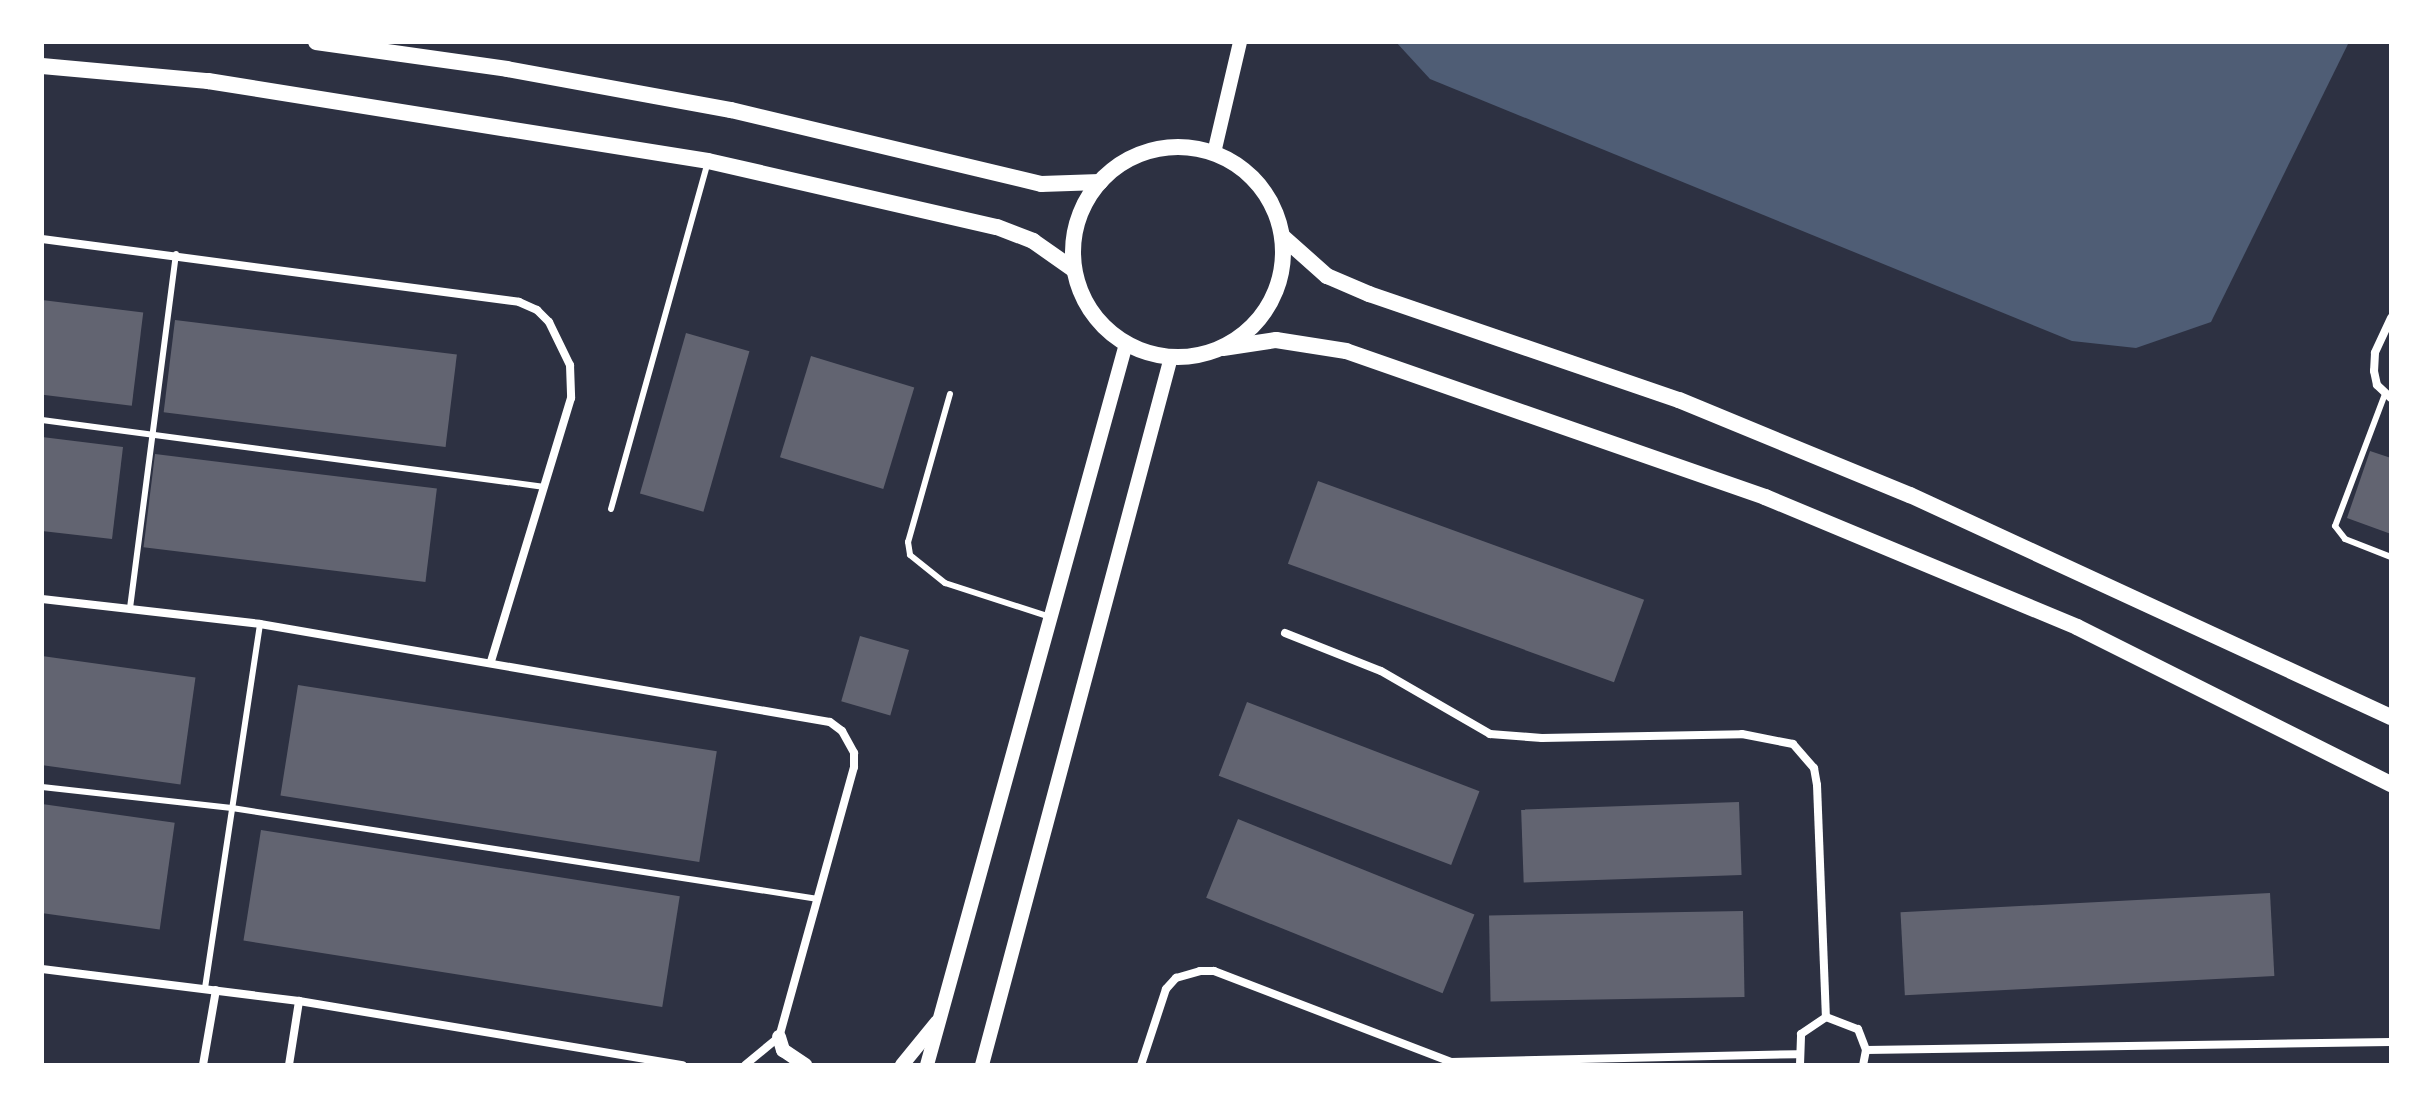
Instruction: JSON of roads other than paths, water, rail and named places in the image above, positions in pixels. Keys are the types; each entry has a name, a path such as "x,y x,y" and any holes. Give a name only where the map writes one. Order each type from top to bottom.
{"main road":[{"path":"316,42 507,69 731,110 1041,184 1100,182"},
{"path":"42,66 208,81 708,161 997,227 1033,241 1073,269"},
{"path":"2391,717 1910,495 1679,400 1355,288 1301,258 1283,237 1260,186 1214,153 1183,147 1153,150 1123,162 1100,182 1082,207 1073,237 1073,269 1083,298 1101,324 1126,344 1171,357 1276,340 1346,351 1765,497 2077,627 2391,784"},
{"path":"1223,348 1246,333 1277,290 1283,237"}],"street":[{"path":"1214,153 1240,42"},
{"path":"42,239 176,254 519,302 537,310 558,340 572,382 545,487 491,661"},
{"path":"2388,396 2374,371 2375,353 2391,318"},
{"path":"927,1065 945,1012 1047,616 1126,344"},
{"path":"982,1065 1171,357"},
{"path":"42,599 260,624 491,661 830,722 842,731 854,753 854,767 779,1037 783,1050 805,1065"},
{"path":"1285,633 1381,671 1490,734 1542,738 1742,734 1793,744 1814,768 1817,785 1826,1017"},
{"path":"42,969 299,1001 683,1065"},
{"path":"1141,1065 1166,989 1176,978 1200,971 1214,971 1451,1062 1797,1054"},
{"path":"203,1065 216,990"},
{"path":"289,1065 299,1001"},
{"path":"902,1065 945,1012"},
{"path":"1800,1065 1797,1054 1807,1026 1826,1017 1858,1029 1866,1050 1863,1065"},
{"path":"745,1065 779,1037"},
{"path":"1866,1050 2391,1042"}],"lane":[{"path":"611,509 708,161"},
{"path":"130,608 176,254"},
{"path":"950,394 908,542 910,555 945,583 1047,616"},
{"path":"2388,396 2335,526 2345,539 2391,557"},
{"path":"42,420 545,487"},
{"path":"205,988 260,624"},
{"path":"42,787 232,808 818,899"}],"water":[{"path":"1396,42 2349,42 2211,322 2136,348 2072,341 1430,79"}]}
